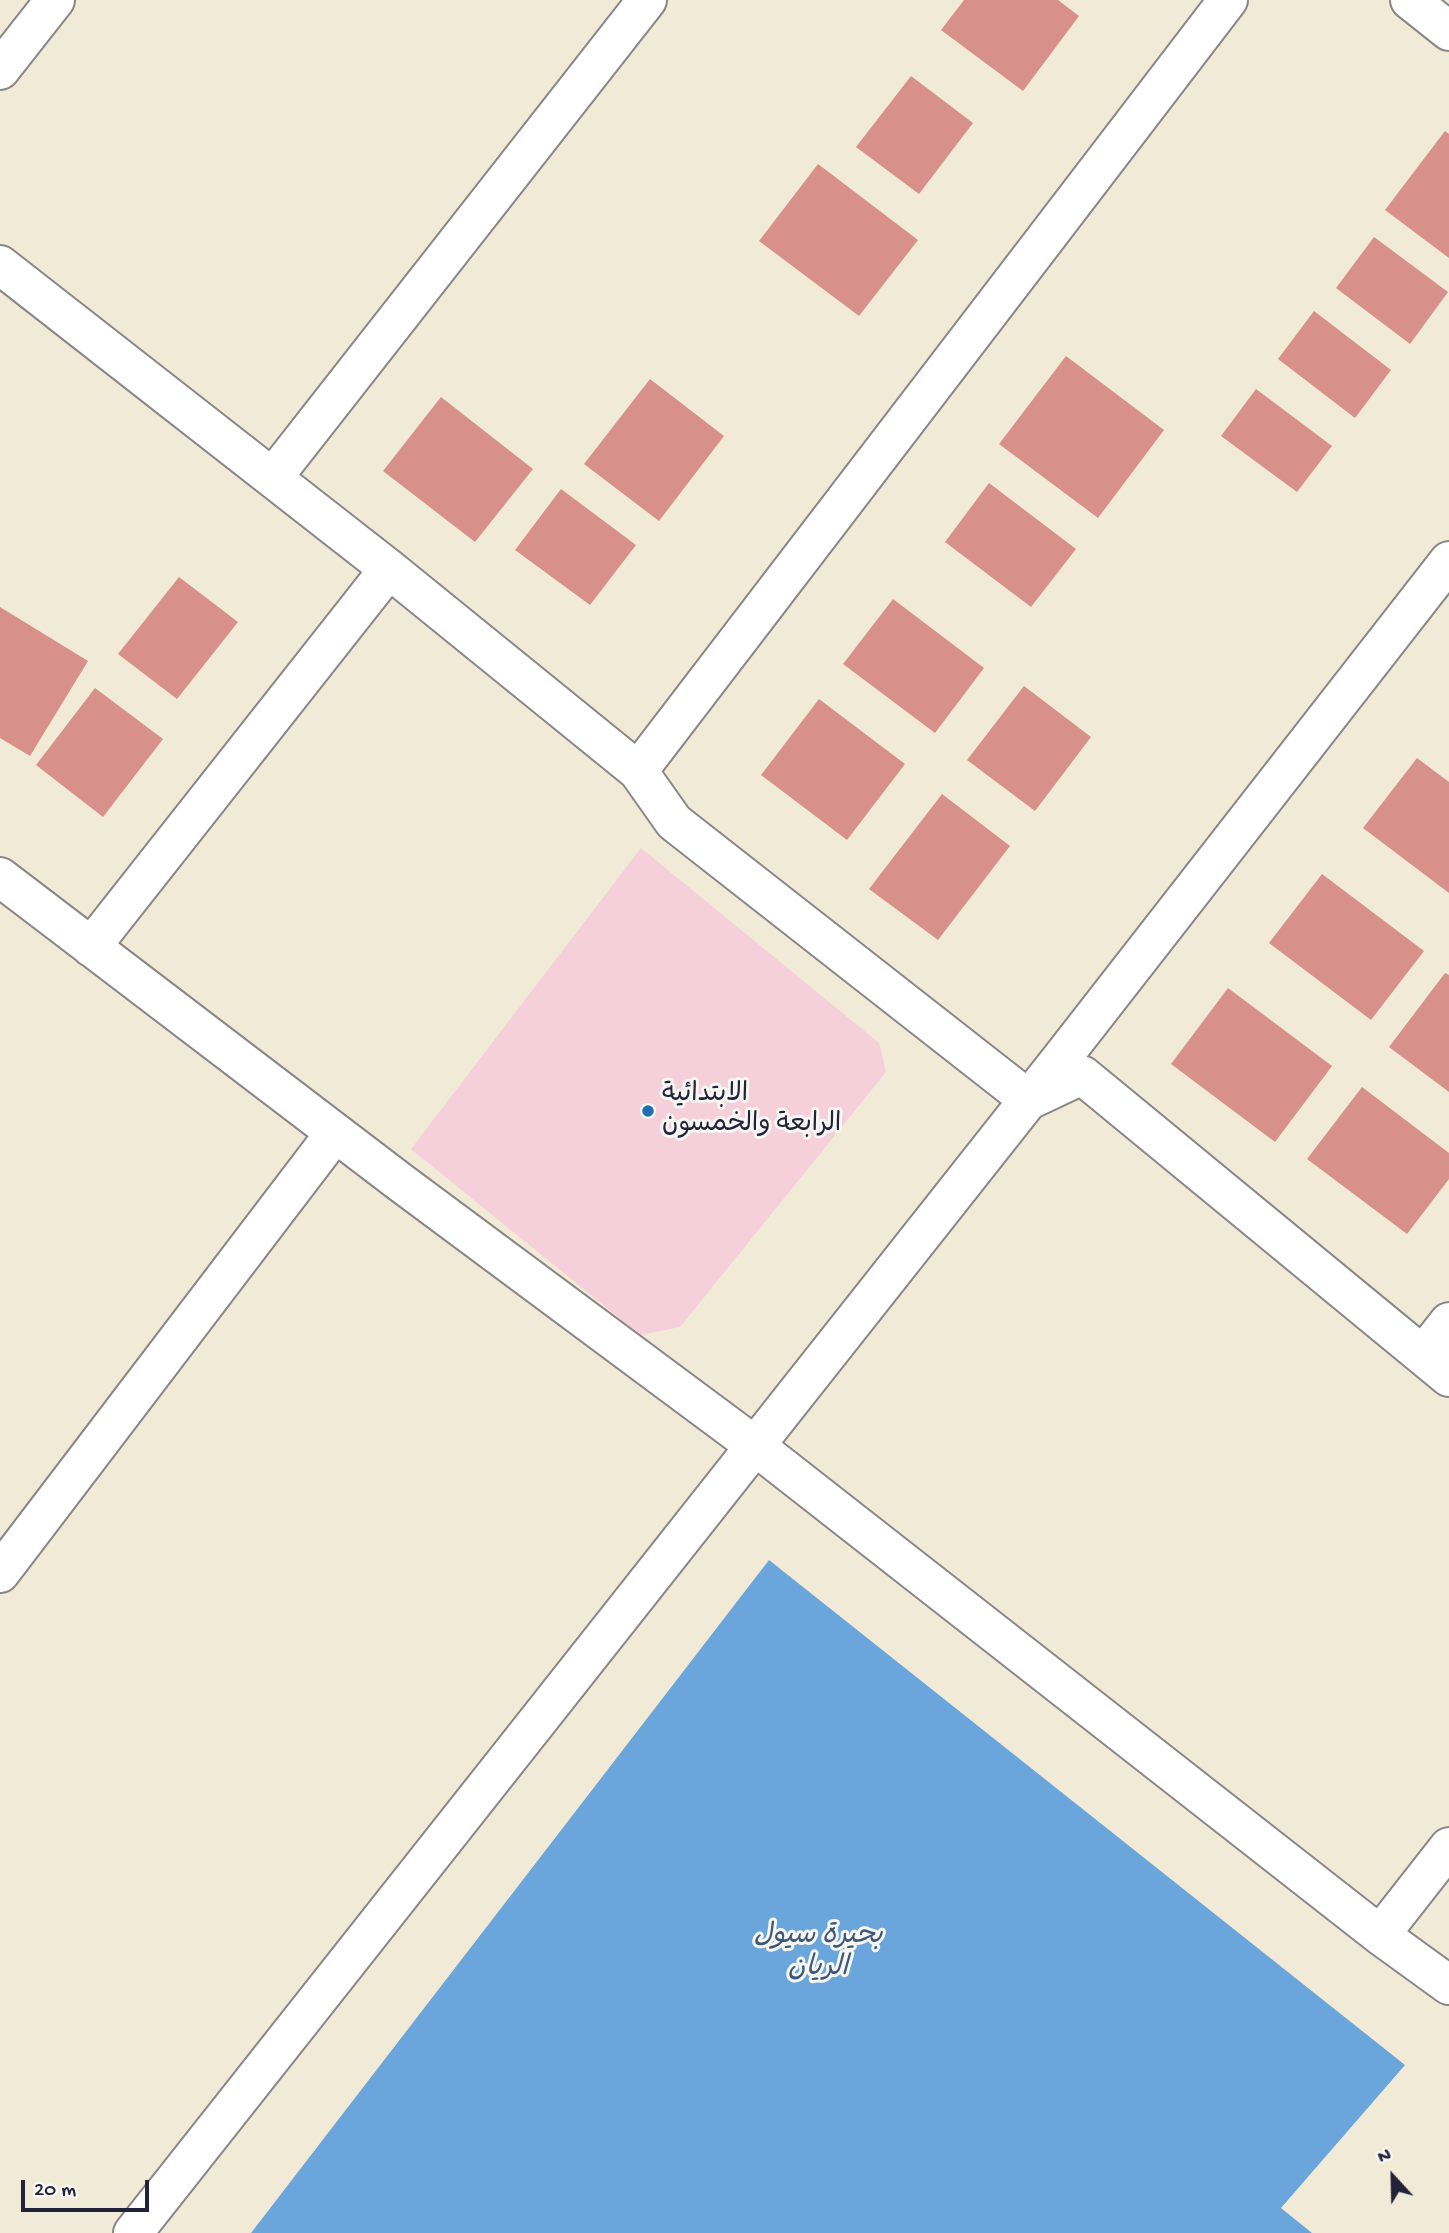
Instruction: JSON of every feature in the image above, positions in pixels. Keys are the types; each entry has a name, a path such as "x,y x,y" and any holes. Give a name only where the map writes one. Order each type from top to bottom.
{"street":[{"path":"0,70 55,0"},
{"path":"274,475 647,0"},
{"path":"638,771 1228,0"},
{"path":"1410,0 1449,31"},
{"path":"0,265 274,475 638,771 674,822 1029,1100"},
{"path":"133,2233 1029,1100 1449,561"},
{"path":"91,947 389,569"},
{"path":"0,877 335,1133 754,1445 1380,1935 1449,1985"},
{"path":"1029,1100 1082,1075 1436,1366 1449,1322"},
{"path":"0,1573 335,1133"},
{"path":"1380,1935 1449,1847"}],"shaded area":[{"name":"الابتدائية الرابعة والخمسون","path":"641,848 879,1043 886,1072 680,1327 640,1335 411,1149"}],"water":[{"name":"بحيرة سيول الريان","path":"769,1560 1405,2065 1281,2208 1312,2233 251,2233"}],"building":[{"path":"964,0 1058,0 1079,16 1023,91 941,30"},
{"path":"911,76 973,123 919,194 856,147"},
{"path":"1445,131 1449,134 1449,258 1385,210"},
{"path":"818,164 918,240 859,316 759,241"},
{"path":"1374,237 1448,292 1410,344 1336,288"},
{"path":"1314,311 1391,370 1355,418 1278,359"},
{"path":"1066,356 1164,430 1098,518 999,444"},
{"path":"650,379 724,436 659,521 584,464"},
{"path":"1256,389 1332,446 1297,492 1221,436"},
{"path":"441,397 533,469 475,542 383,471"},
{"path":"989,483 1076,549 1031,607 945,542"},
{"path":"561,489 636,545 590,605 515,550"},
{"path":"179,577 238,622 177,699 118,654"},
{"path":"893,599 984,668 935,733 843,664"},
{"path":"0,607 88,661 30,756 0,738"},
{"path":"1024,686 1091,737 1035,811 967,760"},
{"path":"95,688 163,739 103,817 36,765"},
{"path":"819,699 905,764 847,840 761,775"},
{"path":"1417,758 1449,782 1449,893 1363,828"},
{"path":"942,794 1010,846 938,940 869,889"},
{"path":"1322,874 1424,951 1371,1020 1269,943"},
{"path":"1445,973 1449,975 1449,1092 1389,1047"},
{"path":"1228,988 1332,1066 1275,1142 1171,1064"},
{"path":"1362,1087 1449,1153 1449,1179 1407,1234 1307,1159"}],"place":[{"name":"الابتدائية الرابعة والخمسون","path":"648,1111"}]}
